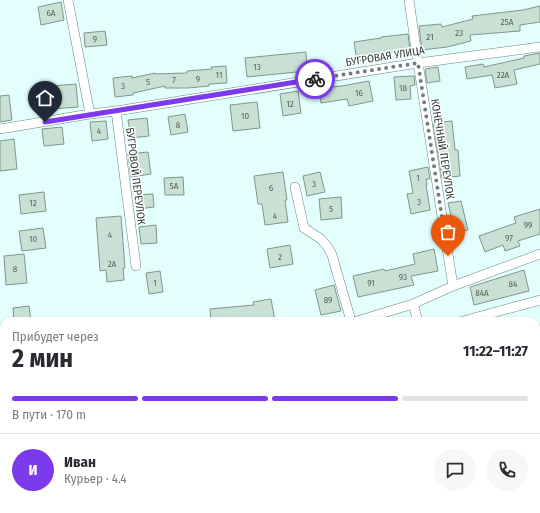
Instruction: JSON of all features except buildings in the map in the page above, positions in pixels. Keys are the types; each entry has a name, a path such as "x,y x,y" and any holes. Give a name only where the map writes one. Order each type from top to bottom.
{"street":[{"path":"68,0 90,114"},
{"name":"КОНЕЧНЫЙ ПЕРЕУЛОК","path":"409,0 453,286"},
{"name":"БУГРОВАЯ УЛИЦА","path":"116,111 418,63 540,47"},
{"path":"0,129 116,111"},
{"name":"БУГРОВОЙ ПЕРЕУЛОК","path":"116,111 136,266"},
{"path":"295,187 304,228 321,239 327,246 332,256 350,317"},
{"path":"370,317 413,304 453,286 540,254"},
{"path":"478,317 540,300"},
{"path":"413,304 417,317"}],"way so far":[{"path":"315,79 418,63 448,256"}],"route":[{"path":"45,122 315,79"}]}
